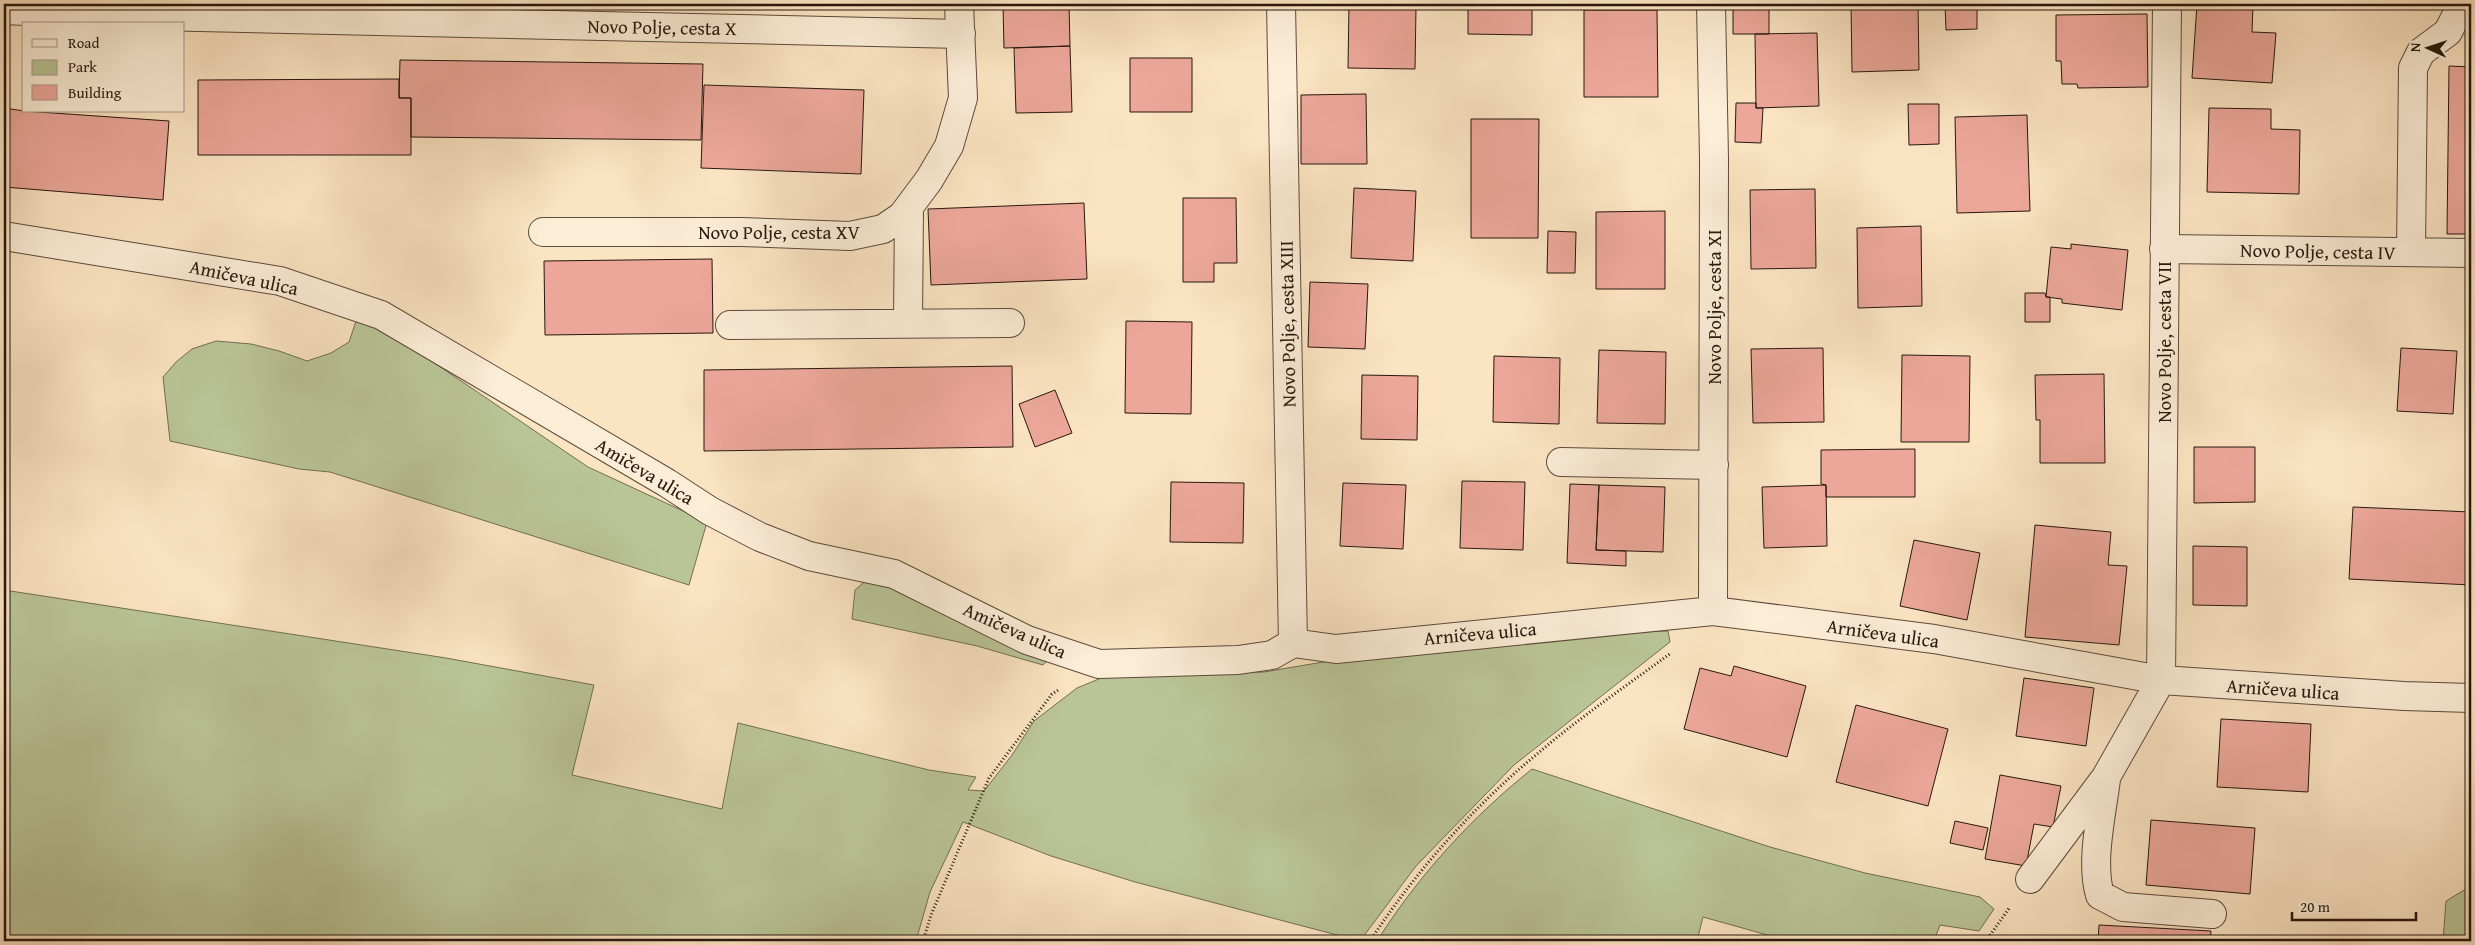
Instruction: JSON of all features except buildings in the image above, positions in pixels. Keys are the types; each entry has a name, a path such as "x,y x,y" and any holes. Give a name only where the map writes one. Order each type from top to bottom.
{"street":[{"name":"Novo Polje, cesta XV","path":"543,232 742,232 850,236 882,229 902,216 929,180 949,146 963,98 959,4"},
{"name":"Novo Polje, cesta XIII","path":"1281,4 1293,643"},
{"name":"Novo Polje, cesta XI","path":"1711,4 1714,611"},
{"name":"Novo Polje, cesta VII","path":"2161,680 2167,4"},
{"path":"2411,252 2413,68 2421,52 2448,32 2462,4"},
{"name":"Novo Polje, cesta X","path":"4,10 118,16 961,34"},
{"path":"908,207 908,322"},
{"name":"Amičeva ulica","path":"4,236 280,281 381,315 667,483 710,511 760,537 809,556 894,574 1027,640 1099,664 1238,660 1272,655 1293,643"},
{"name":"Novo Polje, cesta IV","path":"2164,249 2471,253"},
{"path":"730,325 908,322 1010,323"},
{"path":"1561,462 1714,465"},
{"name":"Arničeva ulica","path":"1293,643 1336,648 1714,611 1934,639 2161,680 2375,695 2471,698"},
{"path":"2030,879 2106,777 2161,680"},
{"path":"2106,777 2096,883 2100,895 2123,907 2212,914"}],"path":[{"path":"1370,941 1421,869 1497,789 1537,754 1674,650"},
{"path":"923,941 931,915 989,778 1052,694 1099,664"},
{"path":"1986,941 2030,879"}],"green space":[{"path":"357,318 377,324 588,467 707,522 689,585 330,472 299,469 170,441 163,377 176,362 192,349 216,341 251,344 307,361 331,353 349,342"},
{"path":"870,577 1048,660 1043,665 977,646 852,619 855,590"},
{"path":"4,590 446,658 594,685 572,775 722,809 738,723 929,770 976,777 968,790 984,791 1012,755 1034,721 1077,688 1106,676 1264,672 1341,659 1607,633 1668,631 1670,642 1514,765 1416,866 1360,941 1135,882 1051,856 963,822 930,892 916,941 4,941"},
{"path":"1532,769 1770,847 1865,873 1980,897 1994,909 1979,931 1940,925 1934,941 1789,941 1703,917 1697,941 1377,941 1428,870 1488,807"},
{"path":"2471,886 2471,941 2443,941 2446,901"}]}
